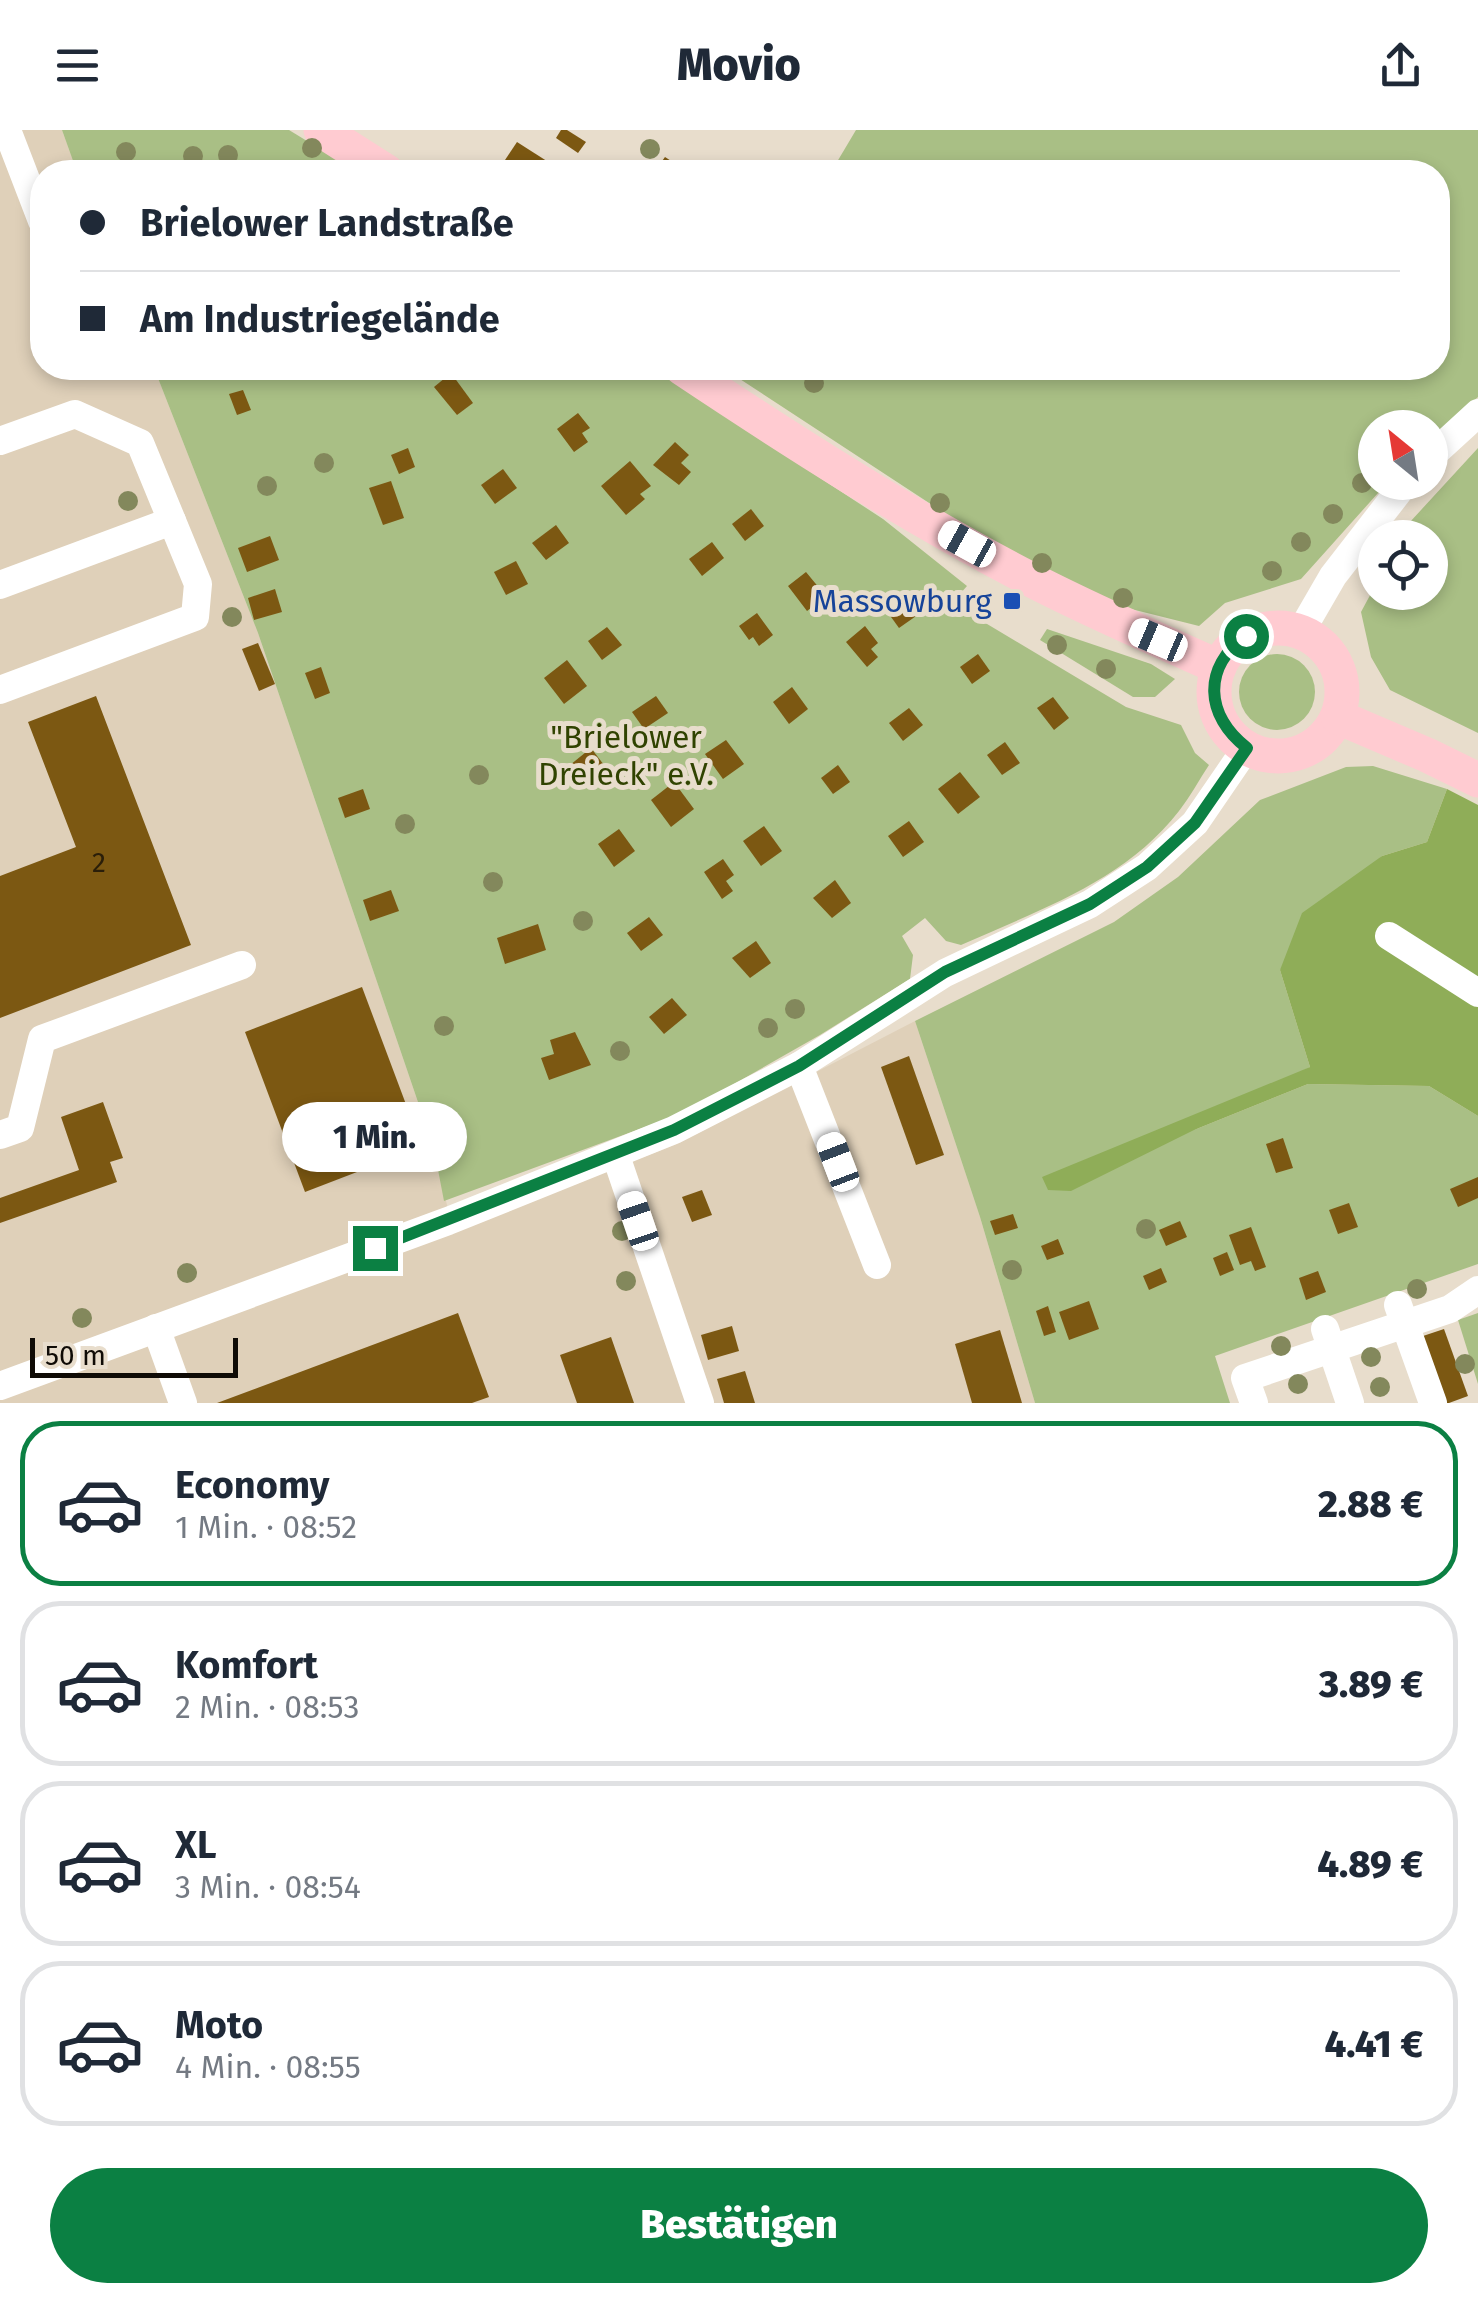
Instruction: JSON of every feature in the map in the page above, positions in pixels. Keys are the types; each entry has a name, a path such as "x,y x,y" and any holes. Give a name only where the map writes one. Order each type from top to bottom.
{"main road":[{"path":"321,130 368,160"},
{"path":"700,380 952,536 1098,614 1219,667"},
{"path":"1275,627 1300,633 1314,638 1337,664 1342,682 1338,717 1316,744 1299,752 1266,754 1247,748 1221,721 1215,704 1214,685 1219,667 1234,645 1261,630 1275,627"},
{"path":"1338,717 1478,780"}],"street":[{"path":"7,130 30,189"},
{"path":"1448,440 1478,413"},
{"path":"0,441 75,414 140,443 198,584 194,617 0,690"},
{"path":"1300,633 1332,576 1392,500"},
{"path":"0,586 172,522"},
{"path":"0,1386 616,1156 674,1130 799,1066 945,972 1090,904 1147,867 1195,823 1247,748"},
{"path":"1389,936 1478,993"},
{"path":"0,1135 20,1128 42,1039 242,965"},
{"path":"799,1066 877,1265"},
{"path":"616,1156 700,1403"},
{"path":"1246,1381 1329,1339 1401,1314 1450,1309 1478,1290"},
{"path":"1401,1314 1432,1403"},
{"path":"156,1328 183,1403"},
{"path":"1329,1339 1350,1403"}],"shaded area":[{"path":"0,130 62,130 73,160 30,160 30,380 159,380 258,633 434,1149 453,1231 677,1144 915,1021 980,1217 1035,1403 0,1403"}],"green space":[{"path":"62,130 289,130 338,160 73,160"},
{"path":"856,130 1478,130 1478,397 1448,423 1448,410 1358,410 1358,500 1372,500 1301,579 1225,603 1199,626 1123,607 978,535 741,380 1450,380 1450,160 838,160"},
{"name":"\"Brielower Dreieck\" e.V.","path":"159,380 670,380 883,519 967,586 952,603 1126,707 1181,725 1195,753 1209,765 1183,806 1157,835 1133,857 1079,891 961,945 946,941 925,918 902,936 913,955 910,979 820,1035 683,1113 444,1201 434,1149 258,633"},
{"path":"1478,448 1478,733 1390,690 1371,657 1361,612 1448,610 1448,520 1412,520 1430,500 1448,500 1448,481"},
{"path":"1047,629 1151,664 1175,679 1155,697 1133,697 1040,640"},
{"path":"1277,654 1304,665 1315,692 1304,719 1277,730 1250,719 1239,692 1250,665"},
{"path":"1373,766 1447,789 1427,842 1382,856 1280,970 1310,1067 1194,1130 1308,1084 1429,1086 1478,1116 1478,1264 1215,1356 1230,1403 1035,1403 980,1217 915,1021 1114,922 1178,877 1260,800 1346,767"},
{"path":"1447,789 1478,805 1478,1116 1429,1086 1308,1084 1194,1130 1071,1191 1048,1190 1042,1177 1310,1067 1280,970 1302,913 1382,856 1427,842"},
{"path":"1478,1313 1478,1384 1458,1320"}],"building":[{"path":"561,130 586,142 578,153 556,138"},
{"path":"517,142 545,160 505,160"},
{"path":"442,380 456,380 473,403 457,415 434,387"},
{"path":"243,390 251,410 237,415 229,394"},
{"path":"578,413 590,428 582,433 588,442 574,452 557,429"},
{"path":"675,442 689,455 681,463 691,472 679,485 653,465"},
{"path":"408,448 415,467 399,474 391,455"},
{"path":"630,461 651,486 640,494 645,499 626,515 601,486"},
{"path":"503,469 517,488 495,504 481,485"},
{"path":"391,481 404,518 383,525 369,488"},
{"path":"751,509 764,526 745,541 732,524"},
{"path":"556,525 569,543 546,560 532,543"},
{"path":"270,536 279,560 247,572 238,548"},
{"path":"712,542 724,558 702,576 689,559"},
{"path":"516,561 528,584 506,595 494,572"},
{"path":"806,572 820,589 814,593 820,601 807,611 788,586"},
{"path":"275,589 282,612 254,620 248,598"},
{"path":"905,596 919,614 899,628 886,610"},
{"path":"757,613 773,635 759,646 739,626"},
{"path":"865,626 878,643 871,649 878,657 867,667 846,642"},
{"path":"607,627 622,645 602,660 588,641"},
{"path":"258,643 275,684 259,691 242,649"},
{"path":"978,654 990,671 972,684 960,667"},
{"path":"567,660 587,686 564,704 544,678"},
{"path":"321,667 330,693 315,699 305,673"},
{"path":"792,687 808,709 789,724 773,702"},
{"path":"96,696 191,945 0,1018 0,876 76,847 28,722"},
{"path":"656,696 668,713 644,729 632,712"},
{"path":"1053,697 1069,718 1054,730 1037,708"},
{"path":"909,708 923,725 903,741 889,723"},
{"path":"726,740 744,764 723,779 705,754"},
{"path":"1005,742 1020,763 1002,775 987,755"},
{"path":"591,748 604,765 583,781 570,765"},
{"path":"838,765 850,782 833,794 821,778"},
{"path":"960,772 980,797 958,814 938,789"},
{"path":"674,782 694,809 671,827 651,800"},
{"path":"363,789 370,809 345,818 338,798"},
{"path":"909,821 924,842 903,857 888,836"},
{"path":"764,826 782,851 761,866 743,841"},
{"path":"619,829 635,851 614,867 598,844"},
{"path":"723,859 734,875 726,881 733,891 722,899 704,872"},
{"path":"835,880 851,903 832,918 813,898"},
{"path":"391,890 399,911 370,921 363,900"},
{"path":"649,917 663,935 641,951 627,933"},
{"path":"538,924 546,950 505,964 497,938"},
{"path":"756,941 771,963 750,978 732,958"},
{"path":"362,987 422,1147 305,1192 245,1032"},
{"path":"672,998 687,1015 664,1034 649,1017"},
{"path":"575,1032 591,1065 549,1080 541,1058 554,1054 550,1040"},
{"path":"909,1056 944,1155 916,1165 881,1067"},
{"path":"103,1102 123,1158 110,1162 117,1182 0,1223 0,1198 79,1170 61,1117"},
{"path":"1283,1138 1293,1168 1276,1173 1266,1144"},
{"path":"1478,1177 1478,1198 1458,1207 1450,1189"},
{"path":"702,1190 712,1215 692,1222 682,1197"},
{"path":"1349,1203 1358,1227 1338,1234 1329,1210"},
{"path":"1013,1214 1018,1228 995,1235 990,1221"},
{"path":"1180,1221 1187,1237 1166,1246 1159,1230"},
{"path":"1251,1227 1266,1267 1255,1271 1251,1261 1240,1265 1229,1235"},
{"path":"1058,1239 1064,1254 1047,1260 1041,1246"},
{"path":"1227,1252 1234,1270 1220,1276 1213,1258"},
{"path":"1161,1268 1167,1282 1149,1290 1143,1276"},
{"path":"1318,1271 1326,1292 1306,1300 1299,1278"},
{"path":"1089,1301 1099,1329 1069,1340 1059,1312"},
{"path":"1048,1306 1056,1332 1044,1336 1036,1311"},
{"path":"458,1313 489,1397 472,1403 217,1403"},
{"path":"732,1326 739,1351 708,1360 701,1335"},
{"path":"1444,1329 1468,1396 1449,1403 1423,1336"},
{"path":"1000,1330 1022,1403 972,1403 955,1344"},
{"path":"611,1337 634,1403 577,1403 560,1355"},
{"path":"745,1371 755,1403 724,1403 717,1379"}],"place":[{"name":"Massowburg","path":"1012,601"}],"route":[{"path":"375,1248 674,1130 799,1066 945,972 1090,904 1147,867 1195,823 1247,748 1221,721 1214,685 1225,656 1246,636"}]}
